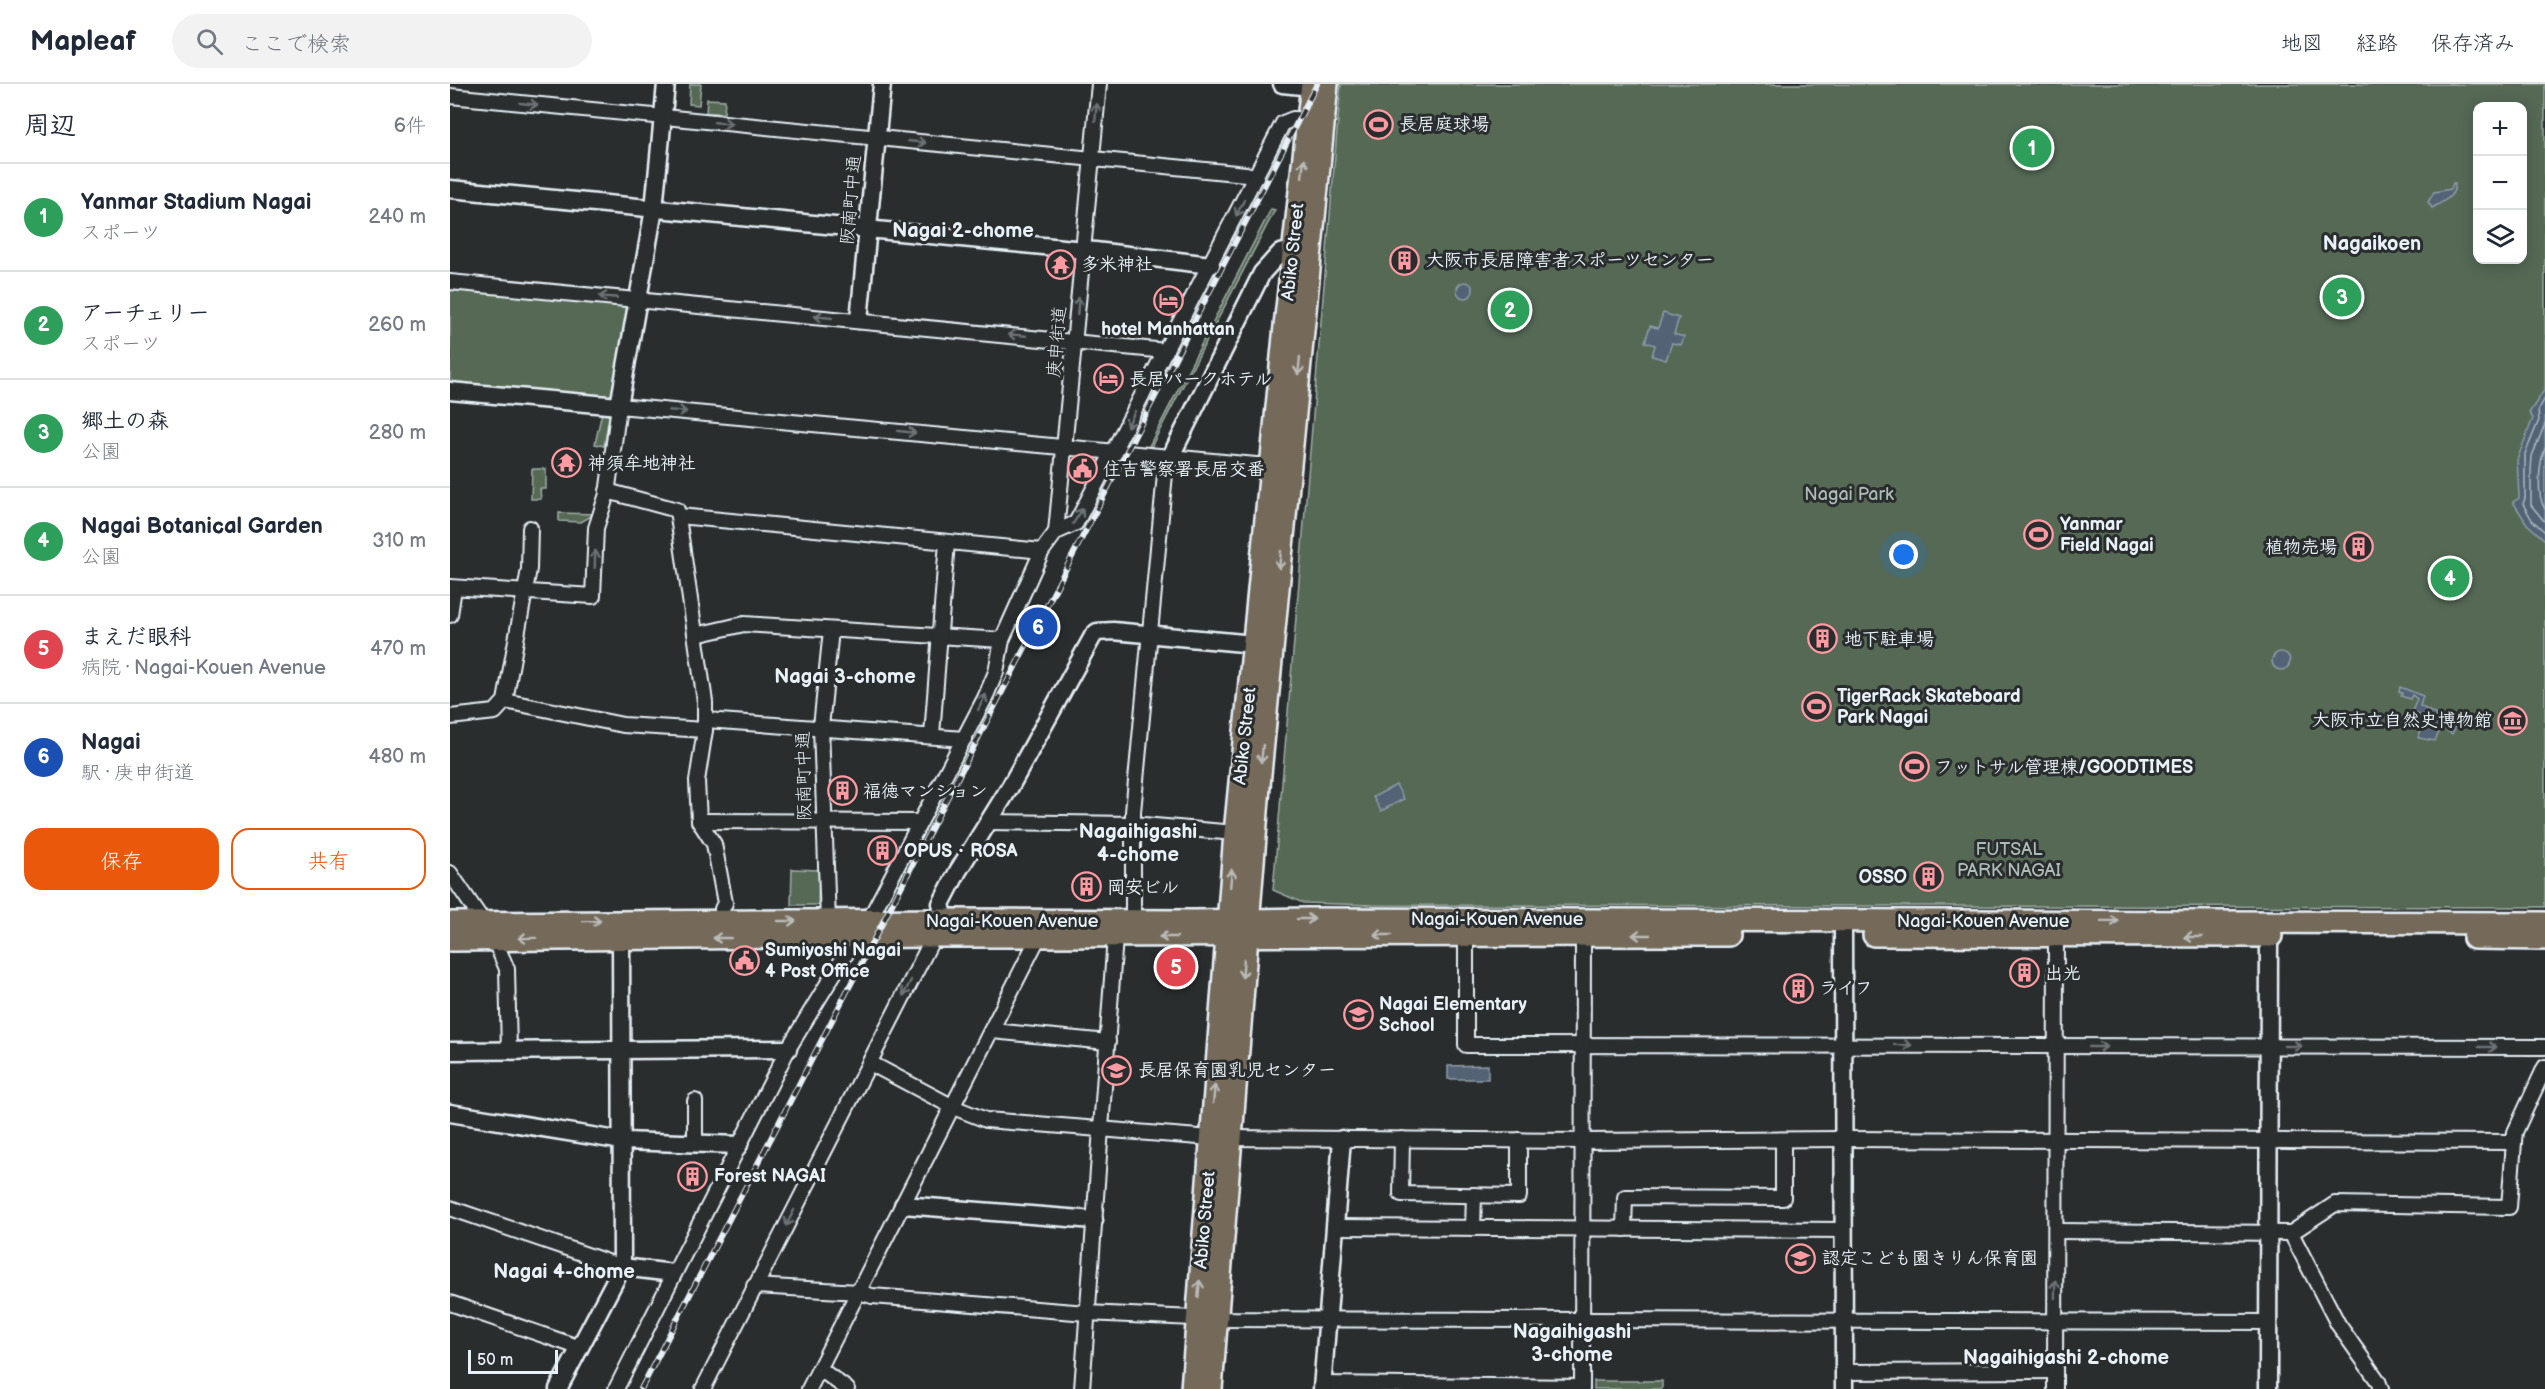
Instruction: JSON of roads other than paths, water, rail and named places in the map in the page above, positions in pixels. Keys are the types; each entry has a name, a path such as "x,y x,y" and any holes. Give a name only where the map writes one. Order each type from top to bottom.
{"main road":[{"name":"Abiko Street","path":"1237,928 1235,832 1308,120 1317,85"},
{"name":"Abiko Street","path":"1192,1389 1206,1319 1237,928 1291,447 1317,85"},
{"name":"Nagai-Kouen Avenue","path":"621,929 723,921 828,921 1039,936 1114,937 1237,928 2269,929 2545,923"},
{"name":"Nagai-Kouen Avenue","path":"450,940 489,931 621,929 848,938 939,928 1133,921 1237,928 1466,936 1583,936 1843,928"},
{"name":"Nagai-Kouen Avenue","path":"450,923 489,931"},
{"name":"Nagai-Kouen Avenue","path":"2269,929 2545,939"},
{"name":"Abiko Street","path":"1206,1319 1211,1389"}],"street":[{"path":"450,615 452,587 524,591 574,597 593,596 596,528 607,489 654,209 666,84"},
{"name":"阪南町中通","path":"859,320 882,84"},
{"name":"庚申街道","path":"1056,532 1098,84"},
{"path":"1282,84 1317,85"},
{"path":"450,96 1246,174 1256,177"},
{"path":"867,922 964,739 996,672 1002,640 1042,551 1056,532 1076,523 1283,123 1293,119 1308,120"},
{"path":"450,189 1083,250 1211,265"},
{"path":"1133,921 1132,824 1165,474 1170,458 1262,273 1280,253 1294,250"},
{"path":"450,282 1075,340 1167,351"},
{"path":"450,391 1170,458 1272,465 1291,447"},
{"path":"607,489 677,510 679,516 706,725 697,781 699,821 714,844 718,855 725,903 722,909 723,921"},
{"path":"679,516 1042,551"},
{"path":"450,717 495,712 505,701 529,569 530,528"},
{"path":"932,735 947,542"},
{"path":"696,635 744,624 1002,640"},
{"name":"阪南町中通","path":"828,921 821,727 831,630"},
{"path":"703,1389 939,928 941,904 987,822 1010,787 1093,636 1105,631 1254,644"},
{"path":"505,701 623,725 821,727 964,739"},
{"path":"699,821 920,822"},
{"path":"987,822 1132,824 1235,832"},
{"path":"450,873 489,931 507,969 508,1051"},
{"path":"1843,928 1845,1045 1842,1230 1843,1381 2055,1371"},
{"path":"558,1389 578,1347 622,1267 621,929"},
{"path":"2055,1389 2056,929"},
{"path":"2268,1389 2269,929"},
{"path":"809,1389 1039,936"},
{"path":"1466,936 1466,1045 2545,1047"},
{"path":"1342,1139 1322,1386 1582,1388 1583,936"},
{"path":"1082,1389 1114,937"},
{"path":"616,1389 788,1049 848,952 848,938"},
{"path":"992,1031 1108,1042"},
{"path":"450,1051 788,1049"},
{"path":"870,1063 953,1107 986,1120 1221,1138 1583,1141 1843,1139 2514,1142"},
{"path":"2056,1231 2291,1233 2335,1204 2509,1207 2515,1131 2545,1067"},
{"path":"695,1101 695,1143"},
{"path":"450,1113 623,1142 739,1145"},
{"path":"1402,1139 1401,1194 1519,1196 1519,1140"},
{"path":"1624,1229 1625,1197 1783,1198 1784,1140"},
{"path":"1473,1195 1473,1228"},
{"path":"903,1205 1094,1220"},
{"path":"450,1208 622,1267 673,1274"},
{"path":"1336,1227 1842,1230"},
{"path":"2291,1233 2338,1324 2379,1381 2381,1389"},
{"path":"754,1286 859,1292 872,1296 1087,1313 1206,1319 2269,1322"},
{"path":"450,1303 578,1347"},
{"path":"819,1369 847,1389"}],"water":[{"path":"2455,183 2455,188 2451,195 2432,208 2428,202 2434,192 2451,189"},
{"path":"1465,282 1471,284 1473,290 1471,296 1465,298 1459,296 1457,290 1459,284"},
{"path":"1663,313 1679,318 1674,334 1684,337 1681,345 1672,343 1666,360 1652,356 1655,345 1645,342 1650,326 1658,328"},
{"path":"2545,389 2545,540 2527,524 2513,502 2519,498 2517,460 2533,418 2529,413"},
{"path":"2281,652 2287,655 2290,661 2287,667 2281,670 2275,667 2272,661 2275,655"},
{"path":"2400,687 2423,696 2420,706 2436,715 2435,720 2456,726 2452,734 2441,727 2435,741 2418,738 2426,718 2412,712 2417,699 2412,695 2410,699 2401,696"},
{"path":"1396,785 1404,799 1381,811 1373,797"},
{"path":"1488,1065 1488,1079 1448,1079 1448,1066"}],"railway":[{"path":"641,1389 1317,84"}],"place":[{"name":"長居庭球場","path":"1378,124"},
{"name":"Yanmar Stadium Nagai","path":"2032,148"},
{"name":"大阪市長居障害者スポーツセンター","path":"1405,260"},
{"name":"多米神社","path":"1060,264"},
{"name":"郷土の森","path":"2342,297"},
{"name":"hotel Manhattan","path":"1168,300"},
{"name":"アーチェリー","path":"1510,310"},
{"name":"長居パークホテル","path":"1108,379"},
{"name":"神須牟地神社","path":"567,463"},
{"name":"住吉警察署長居交番","path":"1082,469"},
{"name":"Yanmar Field Nagai","path":"2039,534"},
{"name":"植物売場","path":"2358,547"},
{"name":"Nagai Botanical Garden","path":"2450,578"},
{"name":"Nagai","path":"1038,627"},
{"name":"地下駐車場","path":"1823,639"},
{"name":"TigerRack Skateboard Park Nagai","path":"1816,706"},
{"name":"大阪市立自然史博物館","path":"2513,720"},
{"name":"フットサル管理棟/GOODTIMES","path":"1914,767"},
{"name":"福徳マンション","path":"842,791"},
{"name":"OPUS・ROSA","path":"883,851"},
{"name":"OSSO","path":"1928,877"},
{"name":"岡安ビル","path":"1086,887"},
{"name":"Sumiyoshi Nagai 4 Post Office","path":"744,960"},
{"name":"まえだ眼科","path":"1176,967"},
{"name":"出光","path":"2024,973"},
{"name":"ライフ","path":"1798,988"},
{"name":"Nagai Elementary School","path":"1358,1014"},
{"name":"長居保育園乳児センター","path":"1117,1070"},
{"name":"Forest NAGAI","path":"693,1176"},
{"name":"認定こども園きりん保育園","path":"1801,1258"}],"district":[{"name":"Nagai 2-chome","path":"963,231"},
{"name":"Nagaikoen","path":"2372,244"},
{"name":"Nagai 3-chome","path":"845,677"},
{"name":"Nagaihigashi 4-chome","path":"1138,844"},
{"name":"Nagai 4-chome","path":"564,1272"},
{"name":"Nagaihigashi 3-chome","path":"1572,1344"},
{"name":"Nagaihigashi 2-chome","path":"2066,1358"}],"park label":[{"name":"Nagai Park","path":"1849,494"},
{"name":"FUTSAL PARK NAGAI","path":"2009,859"}]}
